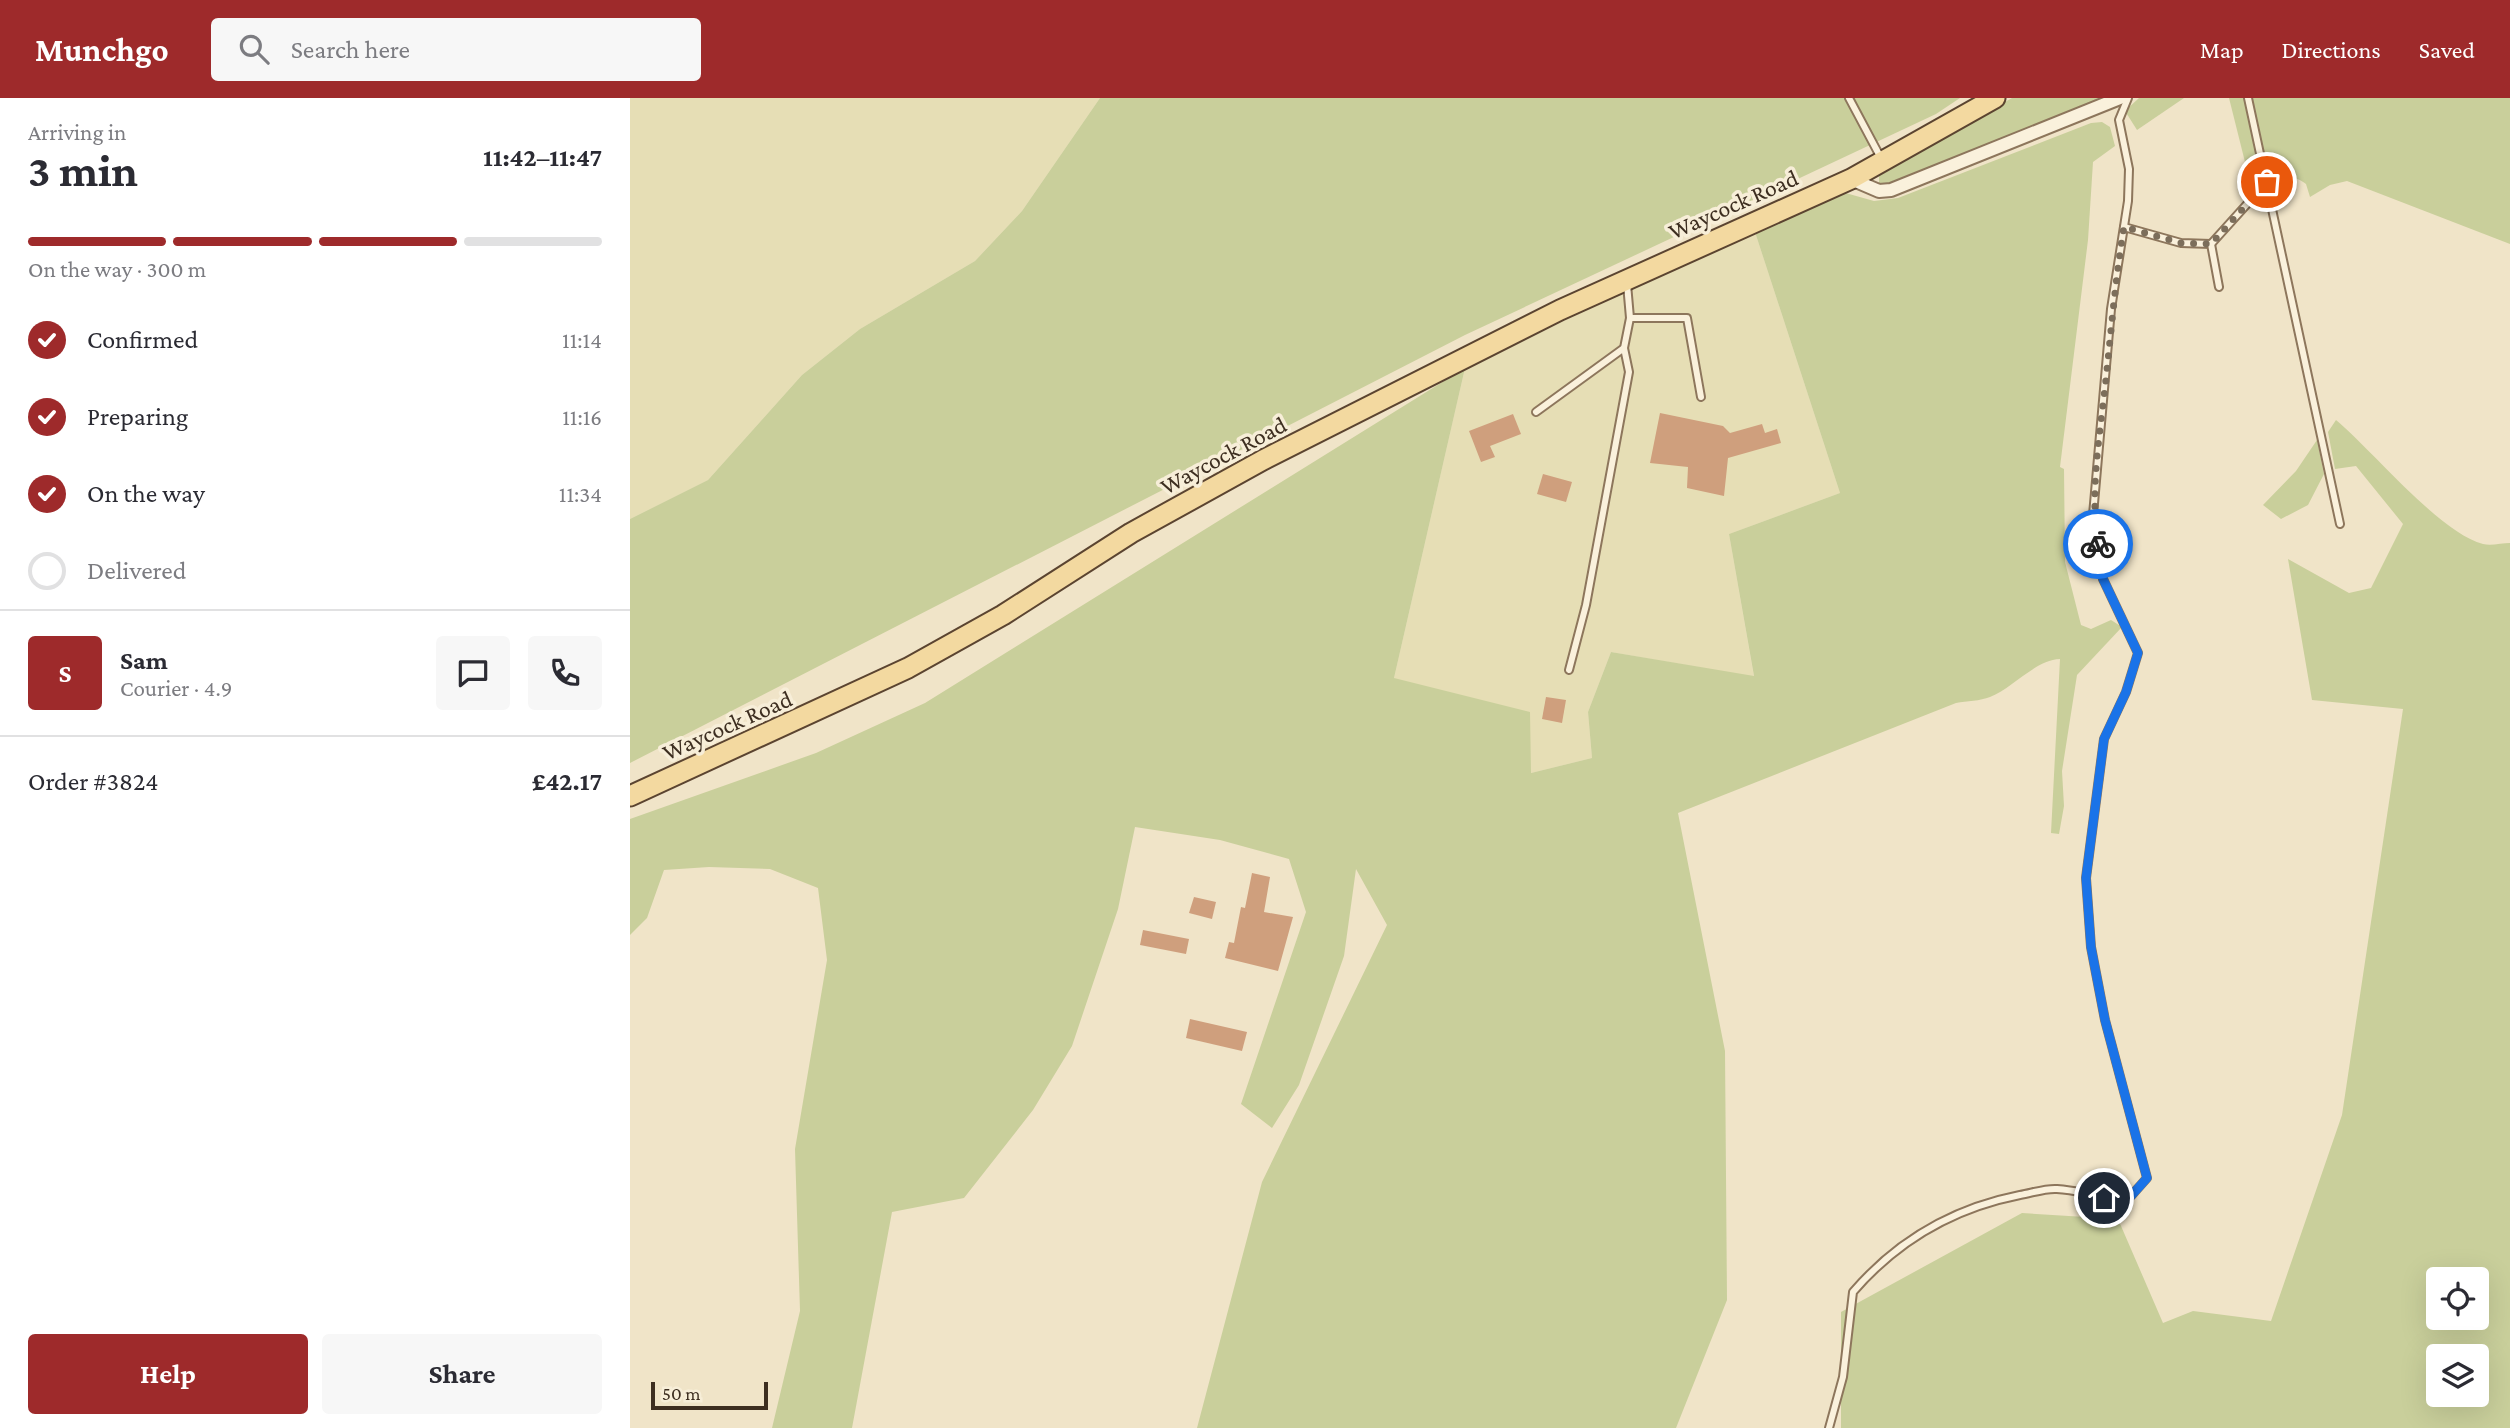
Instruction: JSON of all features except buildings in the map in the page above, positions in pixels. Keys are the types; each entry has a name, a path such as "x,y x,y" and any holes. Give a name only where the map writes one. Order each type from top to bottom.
{"main road":[{"name":"Waycock Road","path":"630,796 908,668 1003,615 1191,499 1499,339 1850,179 1995,98"}],"street":[{"path":"1850,179 1880,191 1891,190 2120,98"}],"lane":[{"path":"1849,98 1883,162"},
{"path":"1829,1428 1843,1377 1853,1292 1899,1248 1944,1219 1988,1202 2055,1189 2104,1198 2131,1196 2147,1178 2105,1020 2091,947 2086,878 2104,739 2126,692 2138,653 2103,579 2093,515 2111,309 2124,227 2129,169 2119,120 2128,98"},
{"path":"2248,98 2340,524"},
{"path":"2124,227 2181,243 2211,244 2267,182"},
{"path":"2211,244 2219,287"},
{"path":"1569,670 1587,606 1629,372 1624,348 1630,318 1626,279"},
{"path":"1630,318 1687,318 1701,397"},
{"path":"1536,412 1624,348"}],"shaded area":[{"path":"630,98 1100,98 1022,211 975,261 860,329 802,375 708,480 630,519"},
{"path":"1755,232 1840,493 1729,534 1754,677 1611,652 1588,712 1592,758 1531,773 1394,678 1465,368 1529,335"}],"green space":[{"path":"1100,98 1960,98 1936,114 1465,335 630,763 630,519 708,480 802,375 860,329 975,261 1022,211"},
{"path":"2012,98 2110,98 1889,183 1879,184 1879,173"},
{"path":"2139,98 2184,98 2137,130 2125,111"},
{"path":"2229,98 2510,98 2510,244 2347,181 2330,185 2310,197 2306,184 2293,177 2279,177 2251,186"},
{"path":"2102,122 2110,127 2115,146 2093,162 2088,240 2060,467 2064,469 2065,562 2081,625 2091,629 2111,620 2122,627 2077,675 2062,771 2064,806 2059,834 2051,833 2060,659 2042,664 1990,697 1956,703 1678,813 1725,1051 1727,1300 1676,1428 1197,1428 1262,1182 1387,925 1356,869 1344,956 1299,1085 1272,1128 1241,1104 1306,912 1289,859 1220,840 1135,827 1118,909 1072,1046 1033,1110 964,1198 892,1212 852,1428 772,1428 800,1311 795,1149 827,960 818,888 770,869 709,867 664,870 647,918 630,935 630,819 816,753 925,703 1465,368 1394,678 1530,712 1531,773 1592,758 1588,712 1611,652 1754,676 1729,534 1840,493 1755,232 1842,192 1874,201 1898,198 2091,123"},
{"path":"2336,420 2447,524 2466,537 2486,545 2510,543 2510,1428 1841,1428 1841,1312 2022,1213 2118,1219 2163,1323 2193,1311 2271,1321 2342,1115 2403,709 2312,700 2288,559 2349,593 2371,588 2403,524 2356,466 2335,469 2328,432"},
{"path":"2317,440 2324,474 2308,505 2281,519 2263,505 2296,471"}],"way so far":[{"path":"2098,544 2093,515 2096,468 2111,309 2124,227 2181,243 2211,244 2261,185 2267,182"}],"route":[{"path":"2098,544 2103,579 2138,653 2126,692 2104,739 2086,878 2091,947 2105,1020 2147,1178 2131,1196 2104,1198"}]}
